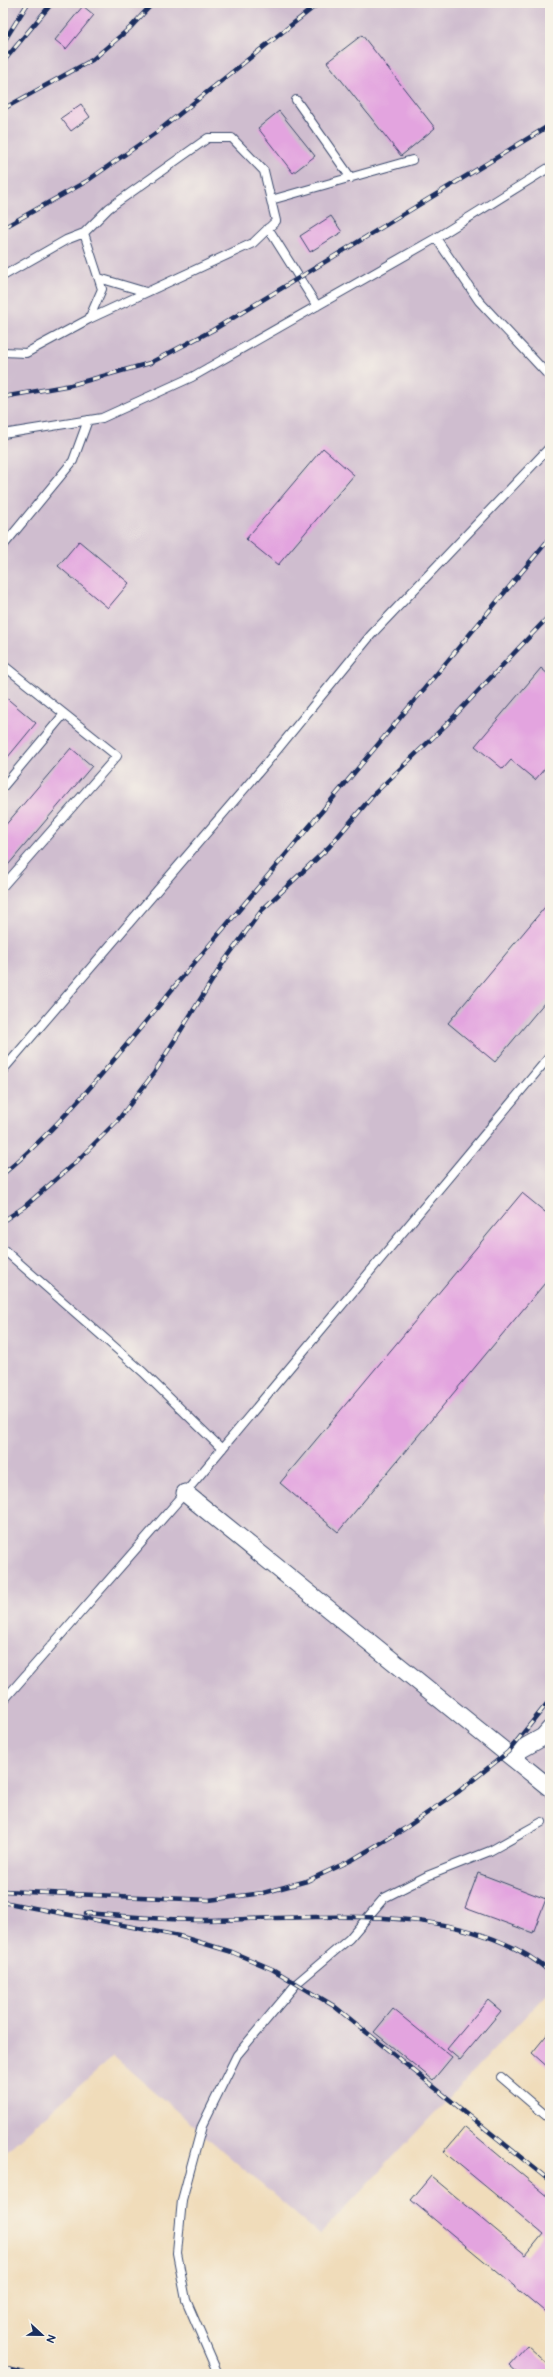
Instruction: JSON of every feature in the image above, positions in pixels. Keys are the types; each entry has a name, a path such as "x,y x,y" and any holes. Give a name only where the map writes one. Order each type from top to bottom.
{"street":[{"path":"185,1493 512,1755 550,1788"},
{"path":"512,1755 543,1737 550,1729"}],"lane":[{"path":"296,100 351,178"},
{"path":"3,276 66,240 84,234 109,208 208,138 232,138 264,172 276,221 253,242 89,319 26,353 3,352"},
{"path":"271,200 412,160"},
{"path":"3,434 102,418 192,376 436,238 550,167"},
{"path":"268,228 317,306"},
{"path":"84,234 102,289 89,319"},
{"path":"436,238 479,301 550,377"},
{"path":"99,278 146,292"},
{"path":"3,546 73,461 88,420"},
{"path":"3,1070 264,766 371,635 550,447"},
{"path":"3,665 117,756 3,886"},
{"path":"3,787 64,714"},
{"path":"3,1701 185,1493 550,1056"},
{"path":"3,1249 143,1372 222,1449"},
{"path":"218,2374 186,2300 177,2253 182,2200 202,2126 238,2055 298,1983 349,1938 384,1898 427,1876 490,1851 542,1822"},
{"path":"502,2077 550,2118"}],"shaded area":[{"path":"3,3 550,3 550,1990 320,2235 113,2056 3,2154"}],"building":[{"path":"83,6 94,15 66,49 55,40"},
{"path":"362,35 435,128 401,156 327,62"},
{"path":"81,104 90,117 71,131 61,118"},
{"path":"279,111 315,156 293,173 258,128"},
{"path":"331,216 342,232 310,252 300,236"},
{"path":"323,448 354,475 278,565 246,539"},
{"path":"79,541 129,583 108,608 58,566"},
{"path":"541,668 550,676 550,762 535,780 511,760 503,769 475,746"},
{"path":"3,695 36,723 3,763"},
{"path":"71,748 92,766 3,871 3,828"},
{"path":"550,901 550,996 495,1062 448,1023"},
{"path":"522,1193 550,1216 550,1277 338,1532 280,1483"},
{"path":"478,1873 546,1899 533,1933 465,1908"},
{"path":"488,2000 501,2011 460,2060 447,2049"},
{"path":"393,2009 452,2057 433,2080 374,2032"},
{"path":"550,2031 550,2069 532,2053"},
{"path":"465,2127 550,2198 550,2316 411,2200 431,2176 526,2255 543,2234 444,2152"},
{"path":"527,2345 550,2366 550,2374 519,2374 509,2365"}],"railway":[{"path":"3,43 28,3"},
{"path":"3,62 52,3"},
{"path":"3,109 92,60 130,28 153,3"},
{"path":"3,228 87,181 157,132 319,3"},
{"path":"3,397 71,385 150,363 213,330 550,125"},
{"path":"3,1174 55,1125 104,1072 550,538"},
{"path":"3,1221 24,1207 76,1162 118,1120 154,1073 225,960 262,910 329,847 375,793 446,725 550,615"},
{"path":"3,1891 209,1900 263,1893 307,1881 352,1860 404,1829 458,1792 508,1752 550,1700"},
{"path":"3,1902 179,1936 232,1952 272,1969 334,2006 550,2181"},
{"path":"86,1913 187,1920 336,1917 383,1918 430,1923 474,1932 515,1948 550,1972"},
{"path":"3,2368 29,2374"}]}
